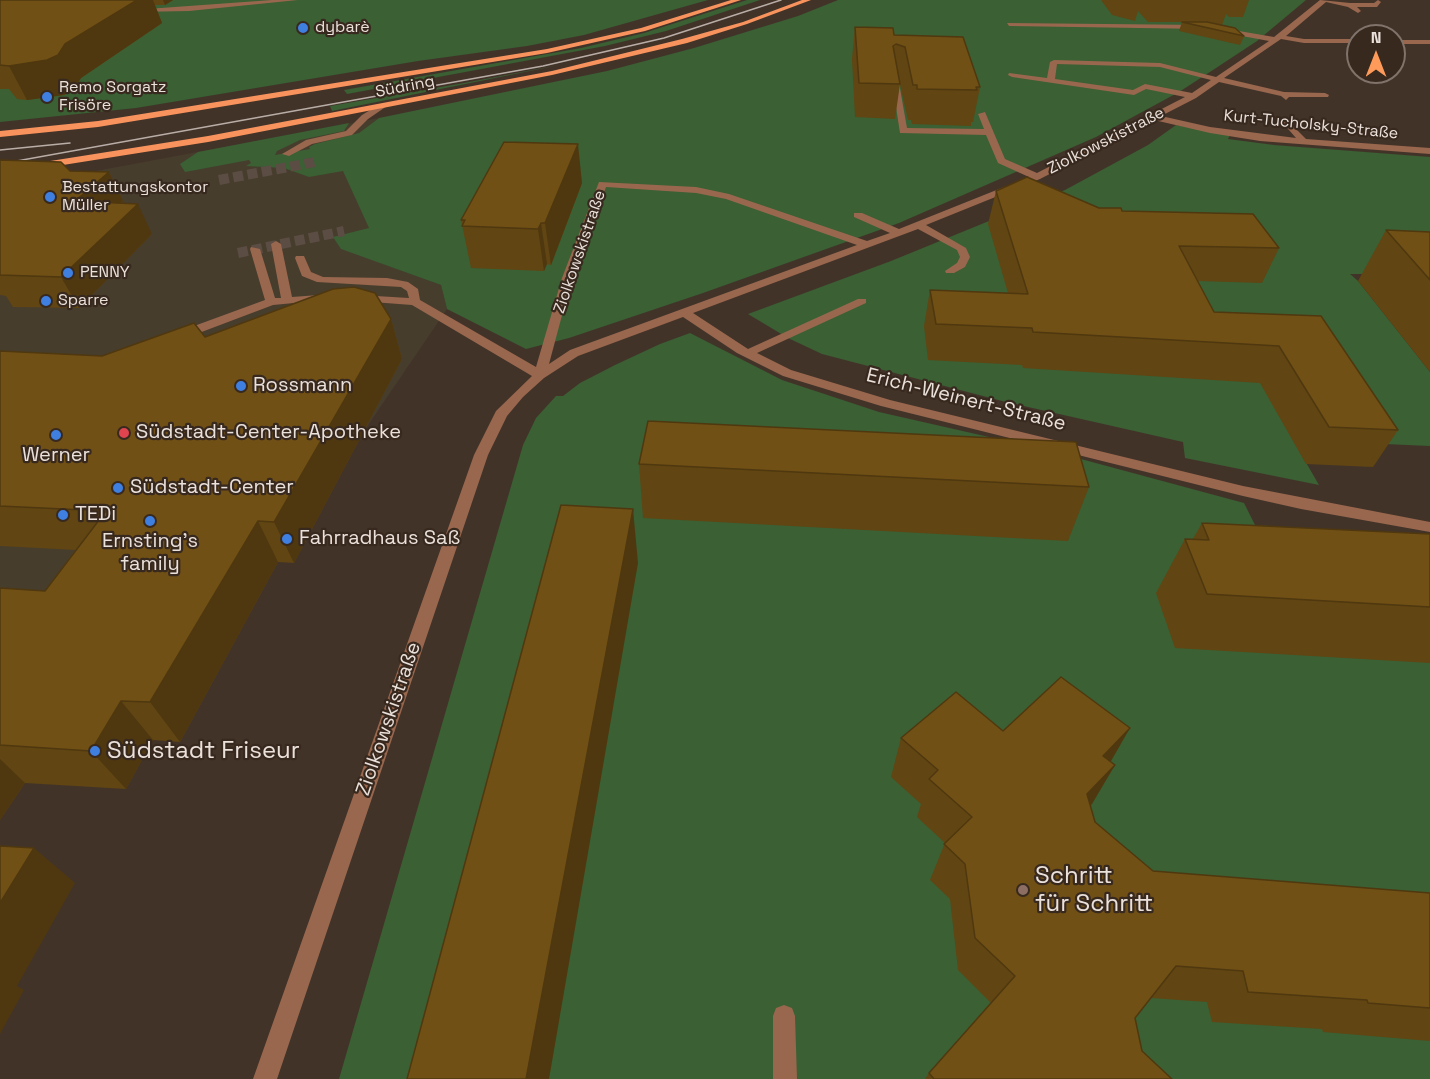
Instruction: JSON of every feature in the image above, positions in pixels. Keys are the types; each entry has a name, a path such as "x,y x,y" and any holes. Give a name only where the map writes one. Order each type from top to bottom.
{"main road":[{"name":"Südring","path":"0,134 71,128 558,49 643,30 738,0"},
{"name":"Südring","path":"33,167 166,146 383,106 621,57 745,23 808,0"},
{"path":"0,144 71,128"}],"street":[{"path":"126,10 145,12 295,0"},
{"path":"1325,0 1350,5 1377,5 1378,2"},
{"name":"Ziolkowskistraße","path":"265,1079 481,455 501,414 540,375 574,353 683,311 868,245 1037,177 1193,96 1278,39 1325,0"},
{"path":"1350,5 1358,12"},
{"path":"1138,17 1145,26"},
{"path":"1009,24 1204,27 1278,39 1346,41"},
{"path":"1230,24 1238,32"},
{"path":"1406,41 1430,42"},
{"path":"1051,79 1054,62 1160,65 1285,96 1325,95"},
{"path":"1012,75 1134,93 1145,86 1193,96"},
{"path":"894,81 903,130 989,132"},
{"path":"286,154 309,142 349,133 365,117 383,106"},
{"path":"982,114 1001,161 1037,177"},
{"name":"Kurt-Tucholsky-Straße","path":"1154,117 1210,130 1304,142 1430,151"},
{"path":"1286,122 1304,142"},
{"name":"Ziolkowskistraße","path":"540,375 564,287 602,184 696,190 729,197 868,245"},
{"path":"858,215 899,233"},
{"path":"918,225 961,248 965,256 961,265 950,271"},
{"path":"276,244 287,300"},
{"path":"255,249 271,302"},
{"path":"300,258 306,274 321,280 387,280 404,284 412,289 415,302"},
{"path":"165,340 271,302 338,297 415,302 540,375"},
{"path":"748,353 862,301"},
{"name":"Erich-Weinert-Straße","path":"683,311 699,324 787,373 886,403 1243,491 1430,527"},
{"path":"784,1016 784,1079"}],"shaded area":[{"path":"379,118 359,133 369,228 381,263 441,285 447,309 364,431 344,430 0,740 0,189"}],"green space":[{"path":"0,0 708,0 584,35 527,46 418,61 136,108 0,122"},
{"path":"747,0 760,0 666,31 605,46 347,94 344,90 581,48 644,33"},
{"path":"838,0 1306,0 1257,41 1213,70 1179,92 1096,137 899,223 703,293 569,338 526,349 447,309 441,285 341,249 333,237 369,228 343,171 309,177 284,168 246,166 251,163 249,160 185,172 180,164 198,152 349,123 344,131 300,140 277,151 275,155 310,149 309,147 315,144 359,133 379,118 607,71 694,48 798,16"},
{"path":"564,64 332,111 330,106 464,83"},
{"path":"1176,125 1230,135 1228,139 1274,145 1430,157 1430,277 1407,274 1350,274 1430,372 1430,446 1293,440 1319,485 1185,458 1183,442 1006,402 822,354 788,338 748,314 891,261 1065,190 1148,145"},
{"path":"690,333 782,380 879,412 1055,452 1244,503 1255,525 1430,537 1430,1079 339,1079 523,445 536,418 556,396 563,396 580,383 615,365"}],"building":[{"path":"0,0 137,0 65,44 58,55 47,60 9,66 0,65"},
{"path":"1182,22 1207,22 1235,28 1244,36"},
{"path":"855,27 893,28 894,35 963,37 980,87 976,87 977,90 917,89 917,85 913,85 905,47 896,44 893,46 900,84 859,83"},
{"path":"504,142 578,144 545,223 541,223 538,229 462,226 465,220 461,220"},
{"path":"0,160 61,162 70,171 109,172 75,201 138,204 61,277 0,275"},
{"path":"1027,177 1099,208 1121,208 1122,211 1253,214 1279,248 1179,246 1214,312 1321,316 1398,430 1329,427 1279,346 1033,332 1032,328 936,324 930,290 1028,294 996,191"},
{"path":"1386,230 1430,232 1430,280"},
{"path":"354,287 375,293 391,319 274,522 258,521 150,702 121,701 91,751 0,745 0,588 45,591 106,511 0,506 0,351 102,356 194,323 205,337 333,289"},
{"path":"648,421 1076,442 1089,487 639,464"},
{"path":"561,505 633,509 526,1079 407,1079"},
{"path":"1202,523 1430,534 1430,607 1207,594 1185,539 1209,540"},
{"name":"Schritt für Schritt","path":"1061,677 1130,728 1103,756 1115,765 1087,794 1095,822 1153,871 1430,893 1430,1008 1368,1003 1367,1000 1248,992 1243,971 1176,966 1135,1018 1142,1051 1172,1079 934,1079 929,1073 1015,976 975,938 965,864 944,844 972,817 929,779 938,770 901,738 956,692 1003,731"},
{"path":"0,846 34,848 0,903"}],"tunnel":[{"path":"219,180 315,162"},
{"path":"238,253 344,231"}],"tram line":[{"path":"0,164 543,66 664,38 781,0"},
{"path":"0,150 70,143"}],"place":[{"name":"dybarè","path":"303,28"},
{"name":"Remo Sorgatz Frisöre","path":"47,97"},
{"name":"Bestattungskontor Müller","path":"50,197"},
{"name":"PENNY","path":"68,273"},
{"name":"Sparre","path":"46,301"},
{"name":"Rossmann","path":"241,386"},
{"name":"Südstadt-Center-Apotheke","path":"124,433"},
{"name":"Werner","path":"56,435"},
{"name":"Südstadt-Center","path":"118,488"},
{"name":"TEDi","path":"63,515"},
{"name":"Ernsting's family","path":"150,521"},
{"name":"Fahrradhaus Saß","path":"287,539"},
{"name":"Südstadt Friseur","path":"95,751"},
{"name":"Schritt für Schritt","path":"1023,890"}]}
